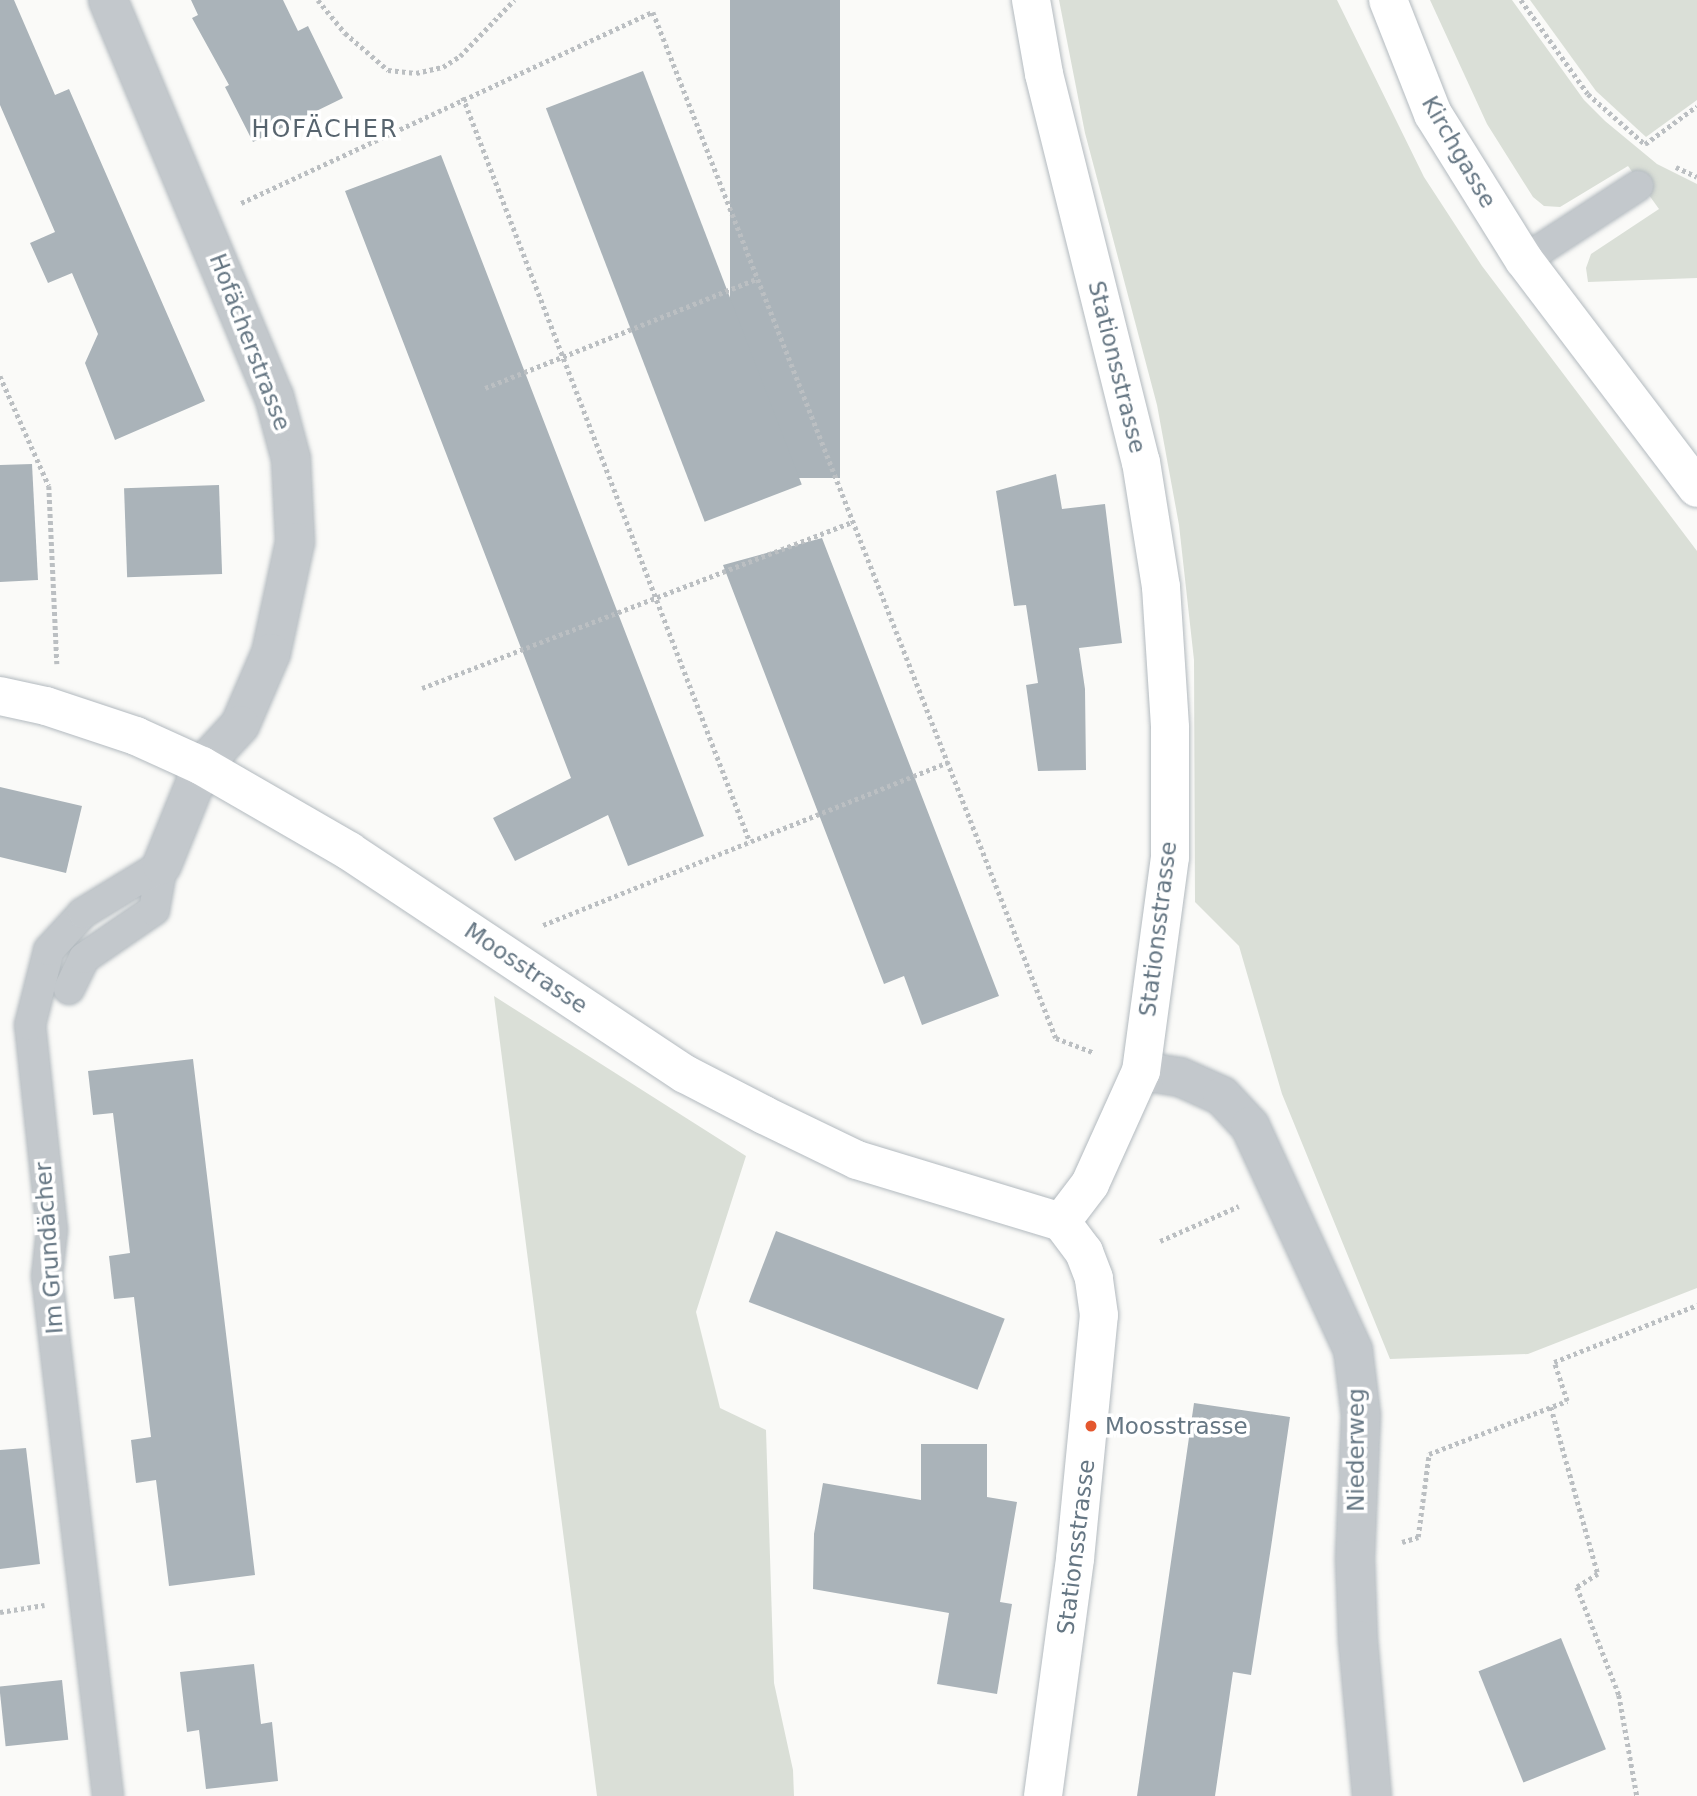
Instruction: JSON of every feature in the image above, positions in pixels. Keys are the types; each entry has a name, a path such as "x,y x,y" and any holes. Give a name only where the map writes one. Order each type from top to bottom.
{"street":[{"name":"Hofächerstrasse","path":"108,0 274,396 291,459 295,542 271,653 240,725 202,766"},
{"name":"Stationsstrasse","path":"1031,0 1044,74 1141,462 1161,587 1170,729 1170,857 1140,1071 1090,1185 1061,1222 1084,1252 1100,1315 1078,1533 1043,1796"},
{"name":"Kirchgasse","path":"1388,0 1433,114 1524,260 1697,488"},
{"name":"Moosstrasse","path":"0,696 136,736 202,766 349,851 685,1073 857,1160 1061,1222"},
{"path":"162,865 202,766"},
{"name":"Niederweg","path":"1140,1071 1180,1077 1222,1096 1250,1126 1353,1350 1361,1415 1355,1559 1358,1640 1372,1796"}],"lane":[{"path":"1524,260 1638,186"},
{"path":"69,989 84,958 154,910 162,865"},
{"name":"Im Grundächer","path":"108,1796 47,1276 52,1230 30,1025 49,950 83,913 162,865"}],"path":[{"path":"318,0 345,33 388,70 416,73 443,67 460,56 514,0"},
{"path":"1521,0 1588,94 1654,151"},
{"path":"232,207 463,97 653,12 1056,1038 1092,1052"},
{"path":"463,97 750,842"},
{"path":"1644,144 1697,106"},
{"path":"1672,164 1697,177"},
{"path":"485,388 758,278"},
{"path":"0,376 49,486 60,654 55,675"},
{"path":"422,688 853,522"},
{"path":"540,926 948,762"},
{"path":"1160,1241 1243,1204"},
{"path":"1398,1544 1418,1536 1429,1454 1567,1401 1554,1362 1697,1305"},
{"path":"1551,1406 1598,1574 1577,1587 1619,1695 1637,1796"}],"shaded area":[{"path":"1059,0 1337,0 1424,177 1482,266 1697,551 1697,1288 1528,1354 1390,1359 1282,1094 1239,946 1195,902 1194,660 1179,525 1157,405 1085,133"},
{"path":"1430,0 1512,0 1584,100 1605,121 1657,164 1697,184 1697,278 1588,282 1586,268 1591,254 1659,209 1628,166 1560,207 1544,206 1533,197 1487,124"},
{"path":"1530,0 1697,0 1697,100 1646,137 1596,91"},
{"path":"494,996 746,1156 696,1312 720,1408 766,1430 774,1683 793,1770 794,1796 597,1796"}],"building":[{"path":"0,0 14,0 55,95 69,89 205,401 115,440 85,363 98,334 72,273 48,283 30,243 55,232 0,105"},
{"path":"191,0 283,0 298,31 308,26 343,98 253,142 225,87 229,85 192,18 198,15"},
{"path":"730,0 840,0 840,478 730,478"},
{"path":"643,71 802,485 705,522 546,108"},
{"path":"441,155 704,836 628,866 608,815 515,861 493,818 571,778 345,191"},
{"path":"32,464 38,580 0,582 0,465"},
{"path":"1056,474 1062,509 1105,504 1122,643 1079,648 1085,689 1086,770 1038,771 1026,685 1038,683 1026,605 1014,606 996,491"},
{"path":"219,485 222,574 127,577 124,488"},
{"path":"822,538 999,996 922,1025 904,976 884,984 723,565"},
{"path":"0,787 82,806 66,873 0,857"},
{"path":"193,1059 255,1575 169,1586 156,1480 136,1483 131,1440 151,1437 134,1297 114,1299 109,1256 130,1253 113,1113 93,1115 88,1071"},
{"path":"776,1231 1005,1319 977,1390 749,1302"},
{"path":"1194,1403 1290,1417 1251,1675 1233,1672 1215,1796 1137,1796"},
{"path":"921,1444 987,1444 987,1497 1017,1502 1000,1602 1012,1604 997,1694 937,1684 949,1613 813,1589 814,1534 823,1483 921,1500"},
{"path":"26,1448 40,1564 0,1569 0,1450"},
{"path":"1561,1638 1606,1749 1523,1783 1478,1671"},
{"path":"254,1664 261,1724 272,1722 278,1781 206,1789 199,1730 187,1732 180,1672"},
{"path":"62,1680 68,1740 6,1746 0,1687"}],"place":[{"name":"Moosstrasse","path":"1091,1426"}],"district":[{"name":"HOFÄCHER","path":"325,130"}]}
